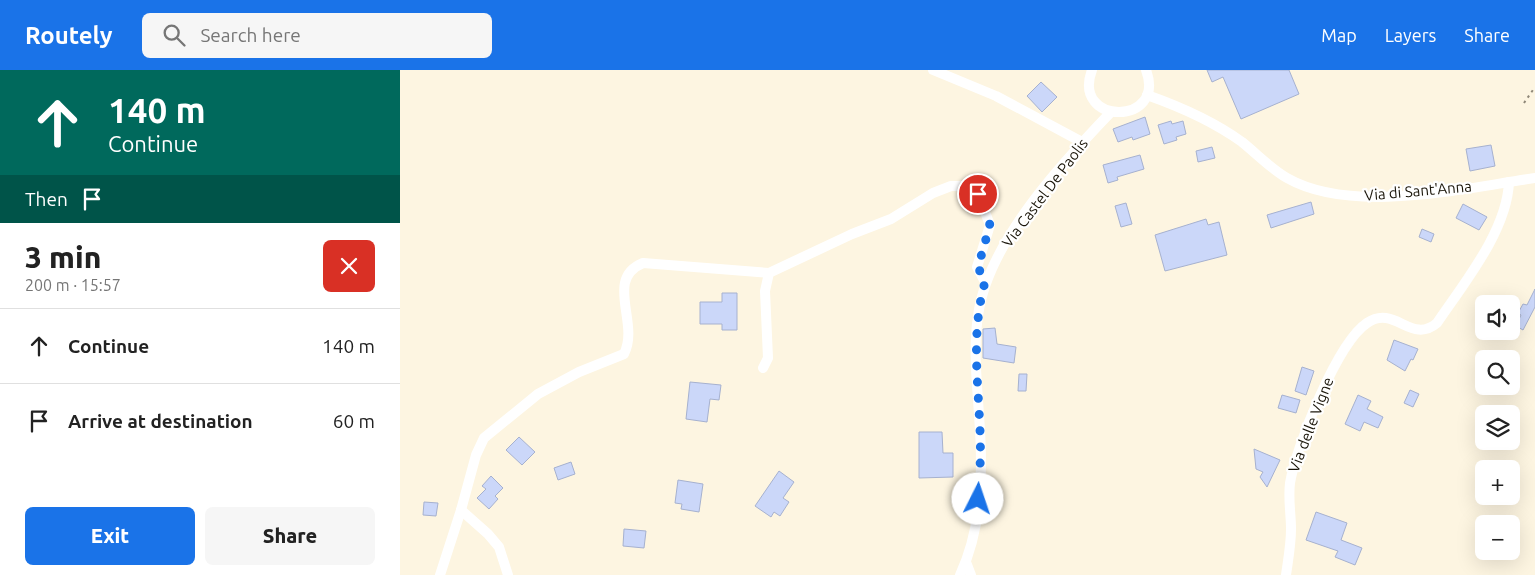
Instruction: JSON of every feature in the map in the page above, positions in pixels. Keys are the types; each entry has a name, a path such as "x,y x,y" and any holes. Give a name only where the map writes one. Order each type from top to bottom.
{"street":[{"path":"933,70 996,96 1082,142"},
{"path":"1092,70 1088,81 1094,101 1102,108 1119,114 1136,108 1147,95 1149,86 1146,70"},
{"name":"Via di Sant'Anna","path":"1147,95 1179,106 1202,117 1234,136 1271,167 1288,178 1322,190 1354,195 1382,196 1437,192 1535,178"},
{"name":"Via Castel De Paolis","path":"960,575 975,534 980,481 980,431 975,340 985,282 997,257 1016,226 1082,142 1111,112"},
{"name":"Via delle Vigne","path":"1286,575 1291,542 1290,484 1301,444 1330,374 1354,335 1362,326 1372,320 1391,318 1420,331 1429,329 1437,323 1481,259 1508,200 1510,182"},
{"path":"440,575 476,455 484,438 538,394 579,372 624,354 628,346 629,323 624,297 626,276 634,266 643,263 769,273 836,241 891,219 933,193 951,186 966,186 978,194 990,225 978,267 985,282"},
{"path":"763,368 768,358 765,291 769,273"},
{"path":"461,510 488,534 499,547 508,575"},
{"path":"966,562 971,575"}],"path":[{"path":"1524,103 1535,87"}],"building":[{"path":"1207,70 1289,70 1299,94 1241,119 1223,77 1212,82"},
{"path":"1041,82 1057,97 1042,112 1027,96"},
{"path":"1145,117 1150,134 1133,140 1132,137 1118,142 1113,129"},
{"path":"1171,121 1172,124 1183,121 1186,134 1176,137 1177,140 1164,144 1158,125"},
{"path":"1491,145 1495,166 1470,171 1466,149"},
{"path":"1212,147 1215,158 1198,162 1196,151"},
{"path":"1140,155 1144,169 1117,177 1118,180 1108,183 1103,165"},
{"path":"1311,202 1314,214 1271,228 1267,215"},
{"path":"1126,203 1132,224 1121,227 1115,206"},
{"path":"1463,204 1487,217 1479,230 1456,218"},
{"path":"1206,219 1208,225 1219,222 1227,255 1165,271 1155,235"},
{"path":"1422,229 1434,234 1431,242 1419,237"},
{"path":"1535,289 1535,307 1523,330 1520,328 1520,309 1523,304 1527,305"},
{"path":"722,293 737,293 737,330 722,330 722,324 700,324 700,302 722,302"},
{"path":"995,328 997,344 1016,347 1014,363 983,358 983,329"},
{"path":"1394,340 1418,349 1405,371 1387,360"},
{"path":"1302,367 1314,371 1306,395 1295,391"},
{"path":"1019,374 1027,374 1026,391 1018,391"},
{"path":"690,382 721,385 719,400 710,399 707,422 686,419"},
{"path":"1410,390 1419,394 1413,407 1404,403"},
{"path":"1282,395 1300,400 1296,413 1278,408"},
{"path":"1358,395 1371,401 1367,409 1383,417 1378,428 1364,422 1360,431 1345,424"},
{"path":"919,432 942,432 943,453 953,453 953,477 919,478"},
{"path":"519,437 535,452 522,465 506,450"},
{"path":"1254,449 1280,460 1267,487 1260,477 1263,472 1256,469"},
{"path":"571,462 575,474 558,480 554,468"},
{"path":"779,471 794,482 783,498 789,502 780,516 774,512 771,517 755,506"},
{"path":"491,476 503,488 495,496 498,499 489,509 477,498 486,489 482,486"},
{"path":"678,480 703,484 699,512 681,509 682,504 675,503"},
{"path":"424,502 438,503 436,516 423,515"},
{"path":"1316,512 1347,523 1341,540 1362,548 1355,565 1335,557 1338,551 1306,540"},
{"path":"624,529 646,531 644,548 623,546"}],"route":[{"path":"978,194 990,225 978,267 985,282 975,340 981,447 978,499"}]}
